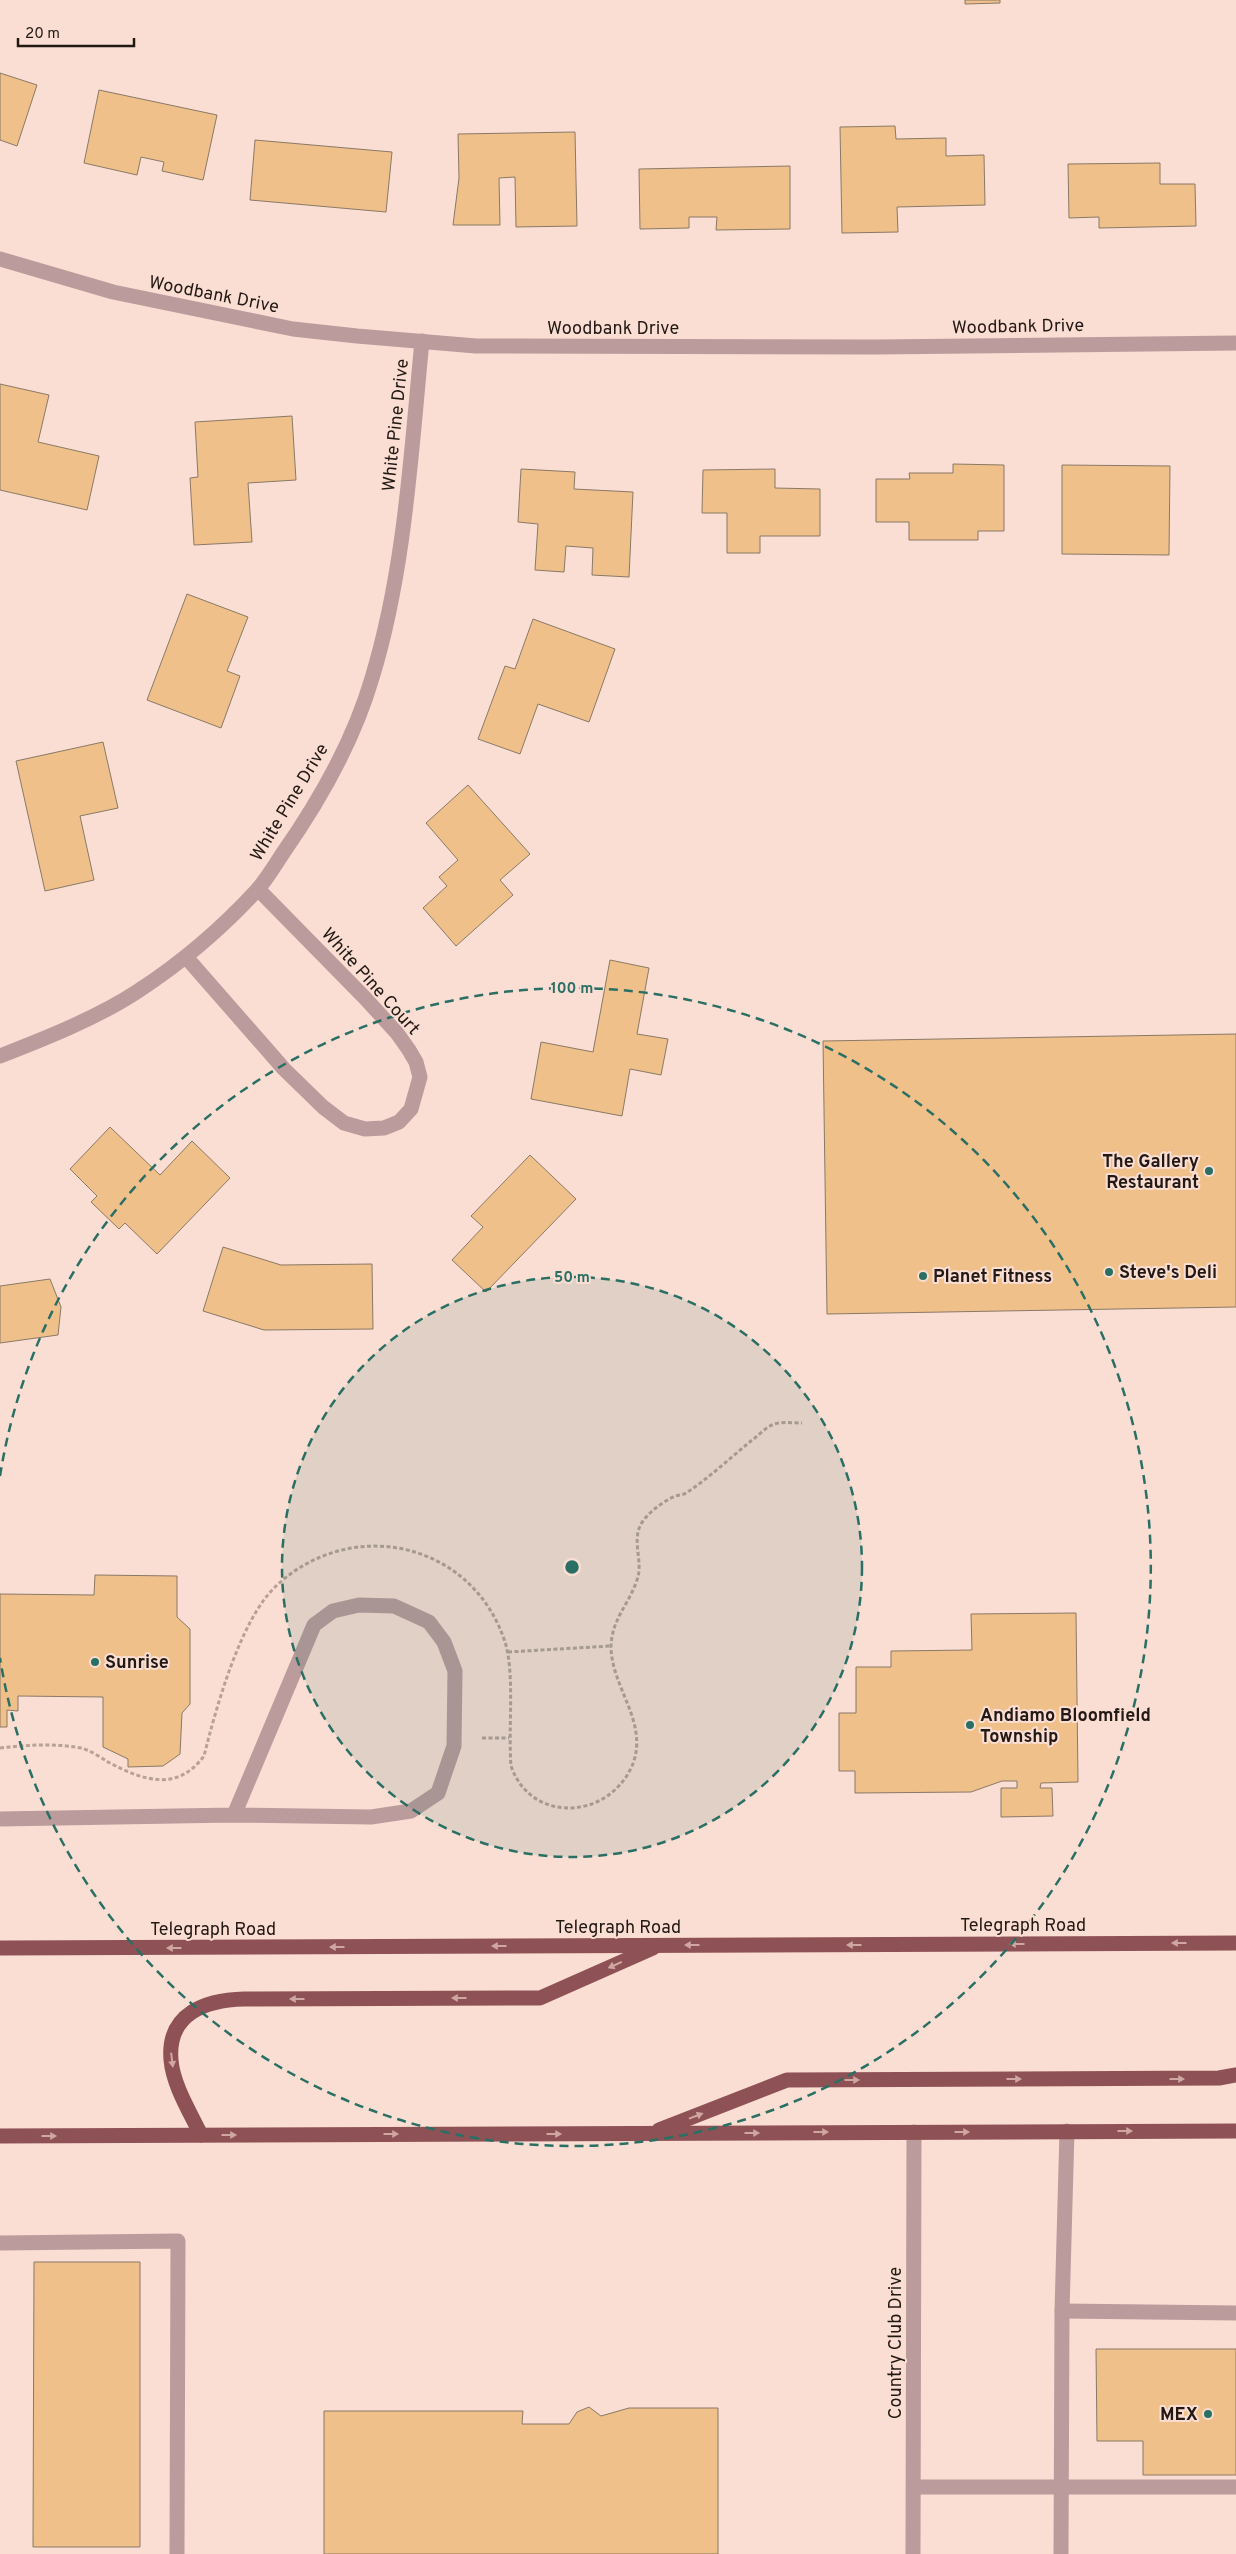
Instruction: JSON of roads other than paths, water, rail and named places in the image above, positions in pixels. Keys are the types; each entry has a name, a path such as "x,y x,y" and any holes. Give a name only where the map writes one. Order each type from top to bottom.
{"highway":[{"name":"Telegraph Road","path":"0,1948 1236,1942"},
{"path":"201,2135 175,2074 171,2061 171,2045 175,2032 183,2020 194,2010 209,2003 244,1999 540,1998 659,1946"},
{"path":"650,2133 787,2080 1219,2078 1236,2075"},
{"path":"0,2136 1236,2131"}],"street":[{"name":"Woodbank Drive","path":"0,259 113,292 193,310 293,329 476,346 666,347 1236,343"},
{"name":"White Pine Drive","path":"0,1056 41,1040 136,992 186,957 258,888 297,833 334,770 362,708 373,677 399,552 422,341"},
{"name":"White Pine Court","path":"186,957 284,1069 323,1107 344,1123 365,1129 384,1128 399,1122 411,1109 420,1077 416,1062 409,1050 397,1033 365,998 258,888"},
{"path":"0,1819 234,1815 371,1817 411,1811 438,1793 454,1746 455,1671 444,1642 429,1622 394,1606 359,1605 333,1612 314,1625 234,1815"},
{"name":"Country Club Drive","path":"913,2554 914,2132"},
{"path":"1062,2554 1062,2311 1067,2132"},
{"path":"0,2243 178,2241 177,2554"},
{"path":"1062,2311 1236,2313"},
{"path":"914,2487 1236,2487"}],"place":[{"name":"The Gallery Restaurant","path":"1209,1171"},
{"name":"Steve's Deli","path":"1109,1272"},
{"name":"Planet Fitness","path":"923,1276"},
{"name":"Sunrise","path":"95,1662"},
{"name":"Andiamo Bloomfield Township","path":"970,1725"},
{"name":"MEX","path":"1208,2414"}]}
